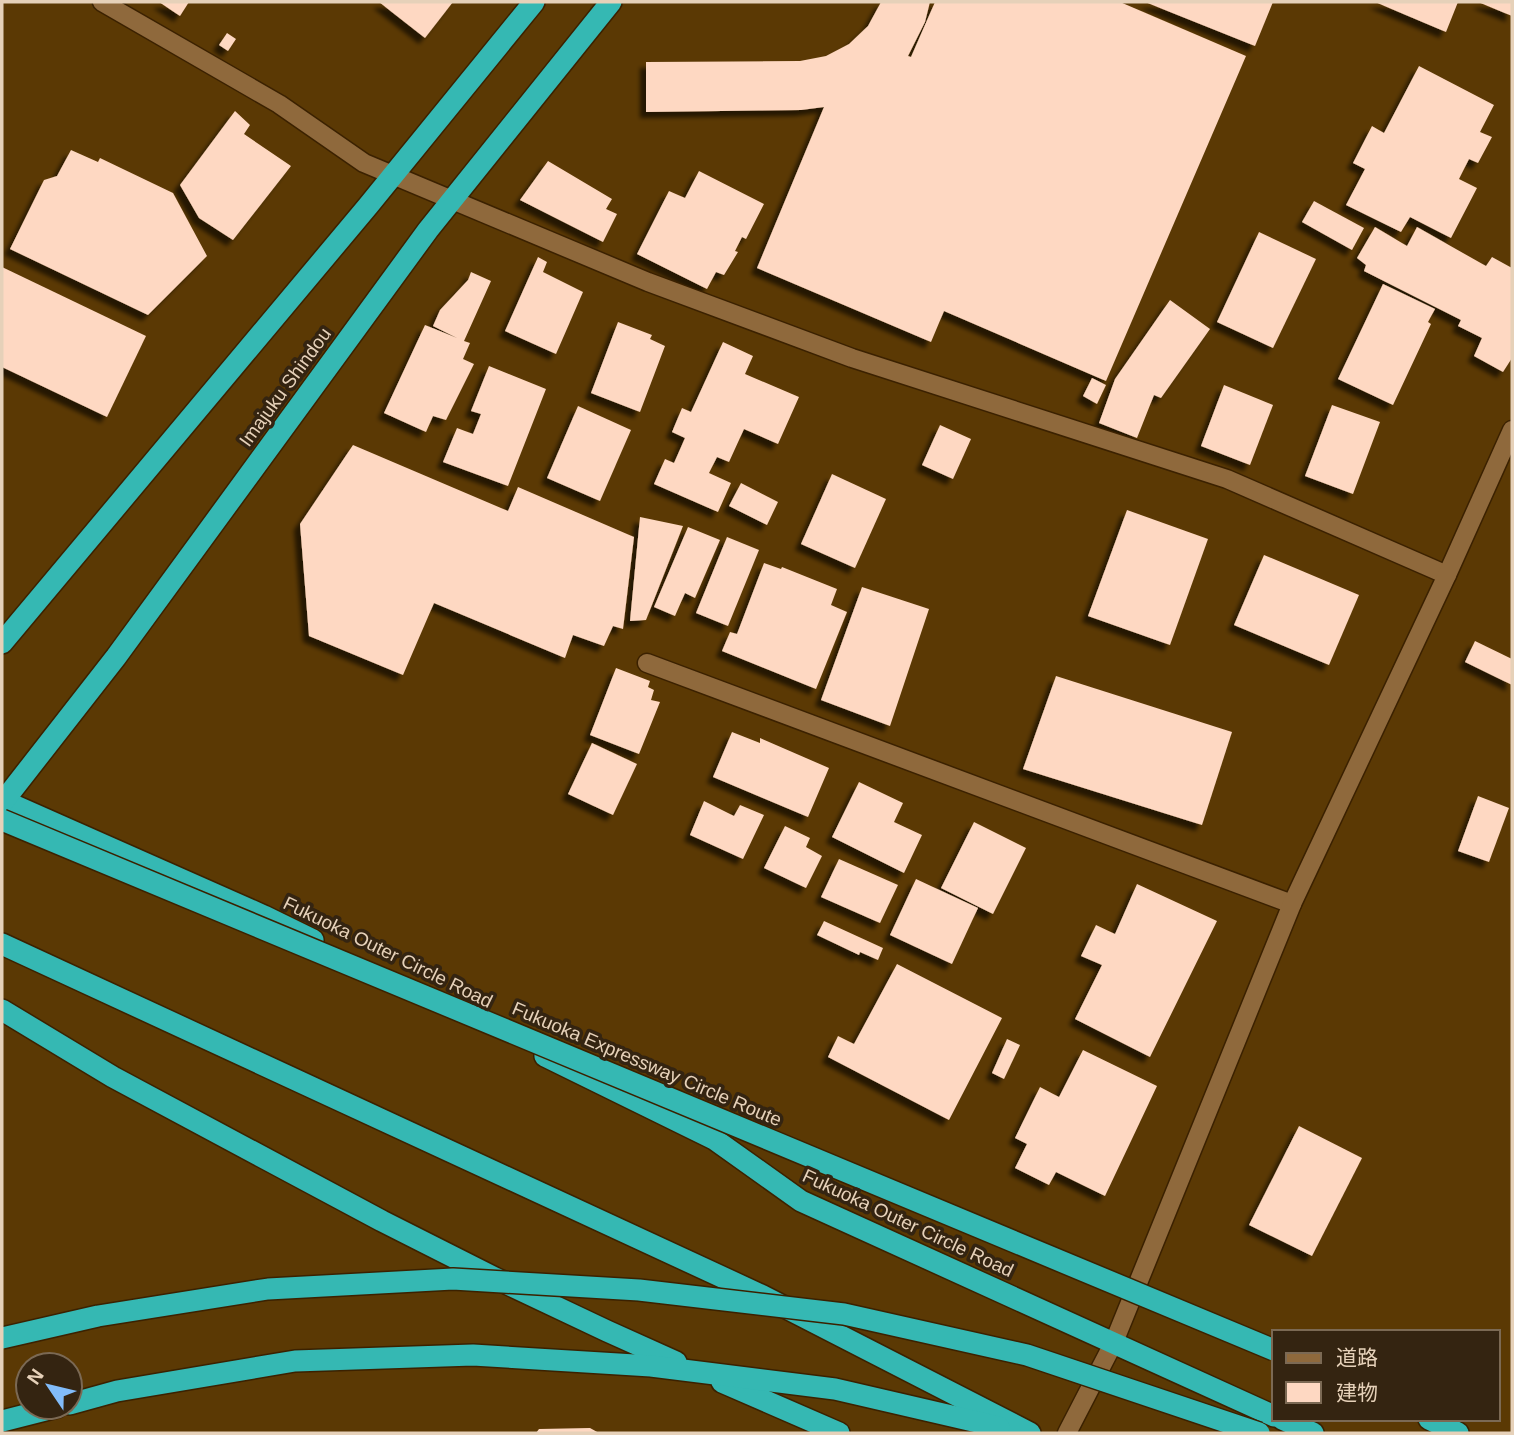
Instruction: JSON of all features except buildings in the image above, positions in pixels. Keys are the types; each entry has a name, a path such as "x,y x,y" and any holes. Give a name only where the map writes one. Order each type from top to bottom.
{"highway":[{"path":"2,643 394,174 534,2"},
{"name":"Imajuku Shindou","path":"2,806 116,657 428,230 611,2"},
{"name":"Fukuoka Outer Circle Road","path":"2,806 264,916 714,1139 801,1201 1272,1415"},
{"name":"Fukuoka Expressway Circle Route","path":"2,806 1272,1349"},
{"path":"2,944 763,1296 1030,1433"},
{"path":"2,1010 113,1077 473,1267 607,1331 839,1433"},
{"path":"2,1338 98,1316 268,1289 453,1279 639,1290 844,1314 1027,1355 1259,1433"},
{"path":"84,1400 117,1391 295,1361 473,1355 652,1366 835,1389 1021,1433"},
{"path":"1286,1421 1313,1433"},
{"path":"1433,1421 1458,1433"}],"street":[{"path":"102,2 279,104 364,163 648,282 852,358 1227,479 1447,575"},
{"path":"1067,1433 1114,1342 1292,904 1512,430"},
{"path":"647,663 1292,904"}]}
